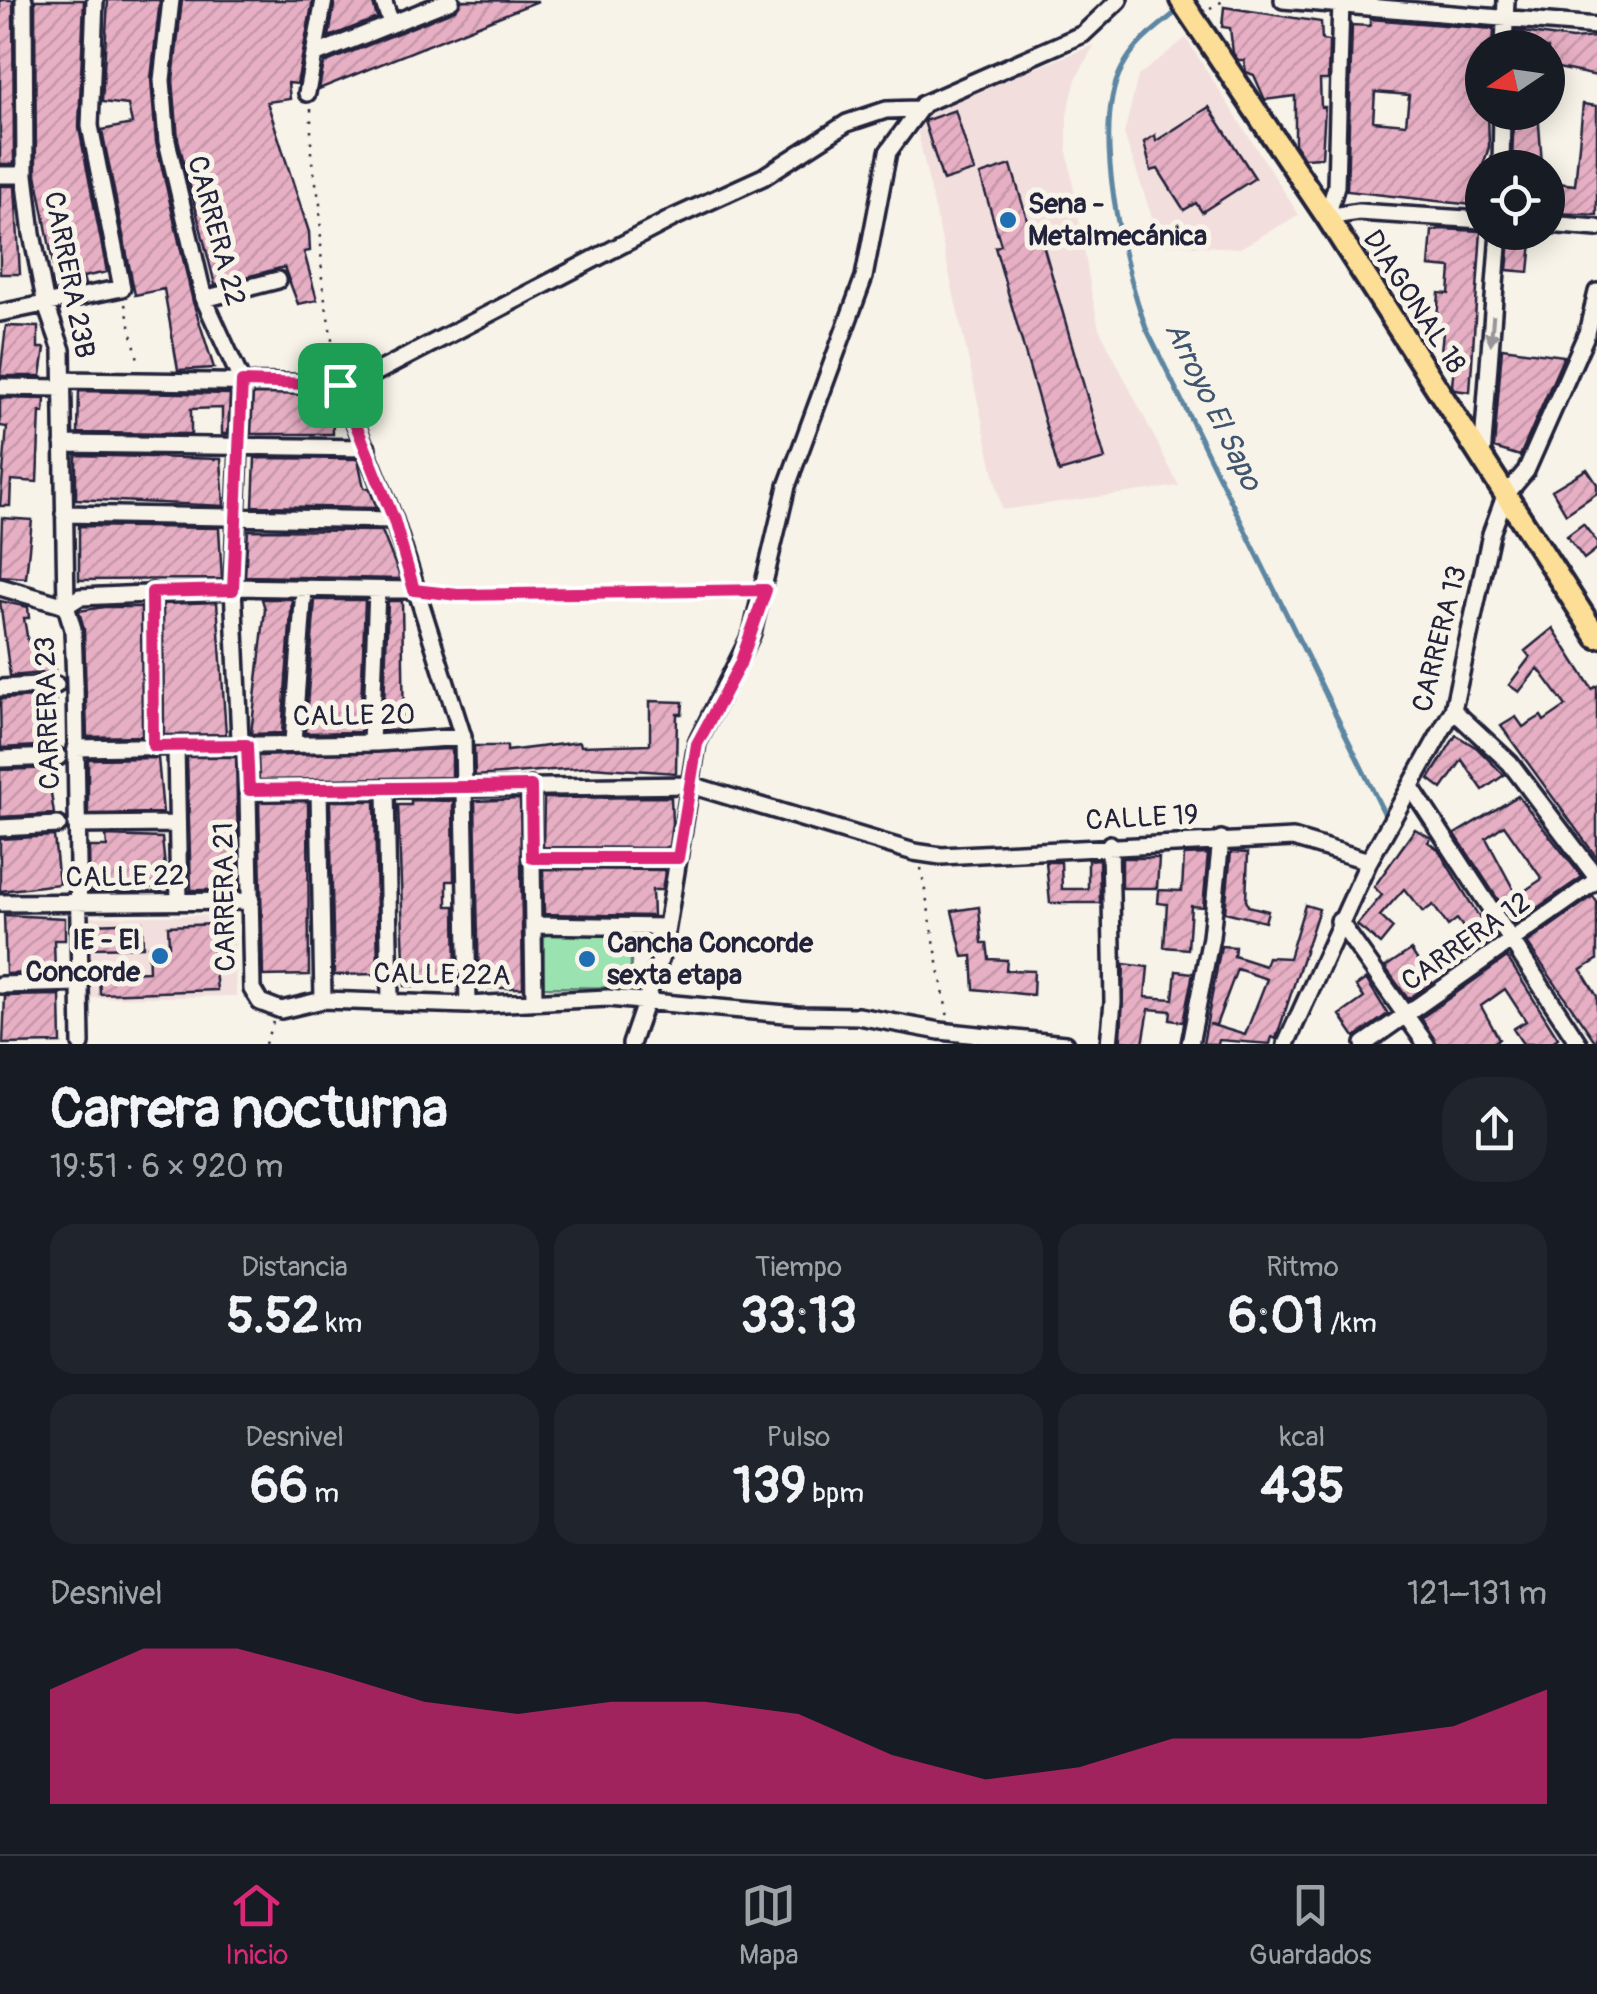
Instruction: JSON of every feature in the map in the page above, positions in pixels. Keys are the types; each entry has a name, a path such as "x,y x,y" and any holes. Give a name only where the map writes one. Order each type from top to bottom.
{"main road":[{"name":"DIAGONAL 18","path":"1186,9 1327,217 1597,636"}],"street":[{"name":"CARRERA 23B","path":"24,0 26,175 46,305 62,350 63,384"},
{"path":"0,313 122,288 90,126 95,0"},
{"name":"CARRERA 22","path":"170,0 161,109 204,299 242,382 233,588"},
{"path":"307,93 324,0"},
{"path":"383,0 391,23"},
{"path":"314,55 451,0"},
{"path":"631,1044 642,1002 663,951 697,744 740,664 766,590 787,486 864,277 888,152 916,110 938,96 1083,34 1119,0"},
{"path":"1283,0 1597,26"},
{"path":"1504,30 1506,0"},
{"path":"1341,3 1336,186 1327,217 1358,212 1465,219"},
{"path":"0,388 143,383 354,384 676,217 764,177 847,123 886,110 916,110"},
{"path":"0,175 26,175"},
{"path":"1565,225 1597,228"},
{"path":"1482,458 1498,250"},
{"path":"204,299 278,280"},
{"name":"CARRERA 13","path":"1286,1044 1339,921 1452,710 1491,534 1505,496 1526,471 1587,333 1597,292"},
{"name":"CARRERA 23","path":"63,384 66,606 73,630 81,1044"},
{"path":"340,385 394,520 463,736 468,1006"},
{"path":"63,444 367,448"},
{"path":"64,514 394,520"},
{"path":"0,587 66,606 80,597 233,588 414,590"},
{"name":"CARRERA 21","path":"233,588 240,739 247,745 252,990 271,1009"},
{"path":"293,742 304,589"},
{"path":"371,743 376,590"},
{"path":"152,592 153,746"},
{"path":"0,688 56,685"},
{"path":"1452,710 1510,763 1597,879"},
{"name":"CALLE 20","path":"75,748 371,743 463,736"},
{"path":"176,747 178,902"},
{"path":"0,759 58,758"},
{"name":"CALLE 19","path":"249,790 691,784 914,852 968,858 1110,844 1293,838 1369,861"},
{"path":"531,786 534,1001"},
{"path":"1411,787 1579,1044"},
{"path":"319,790 322,1000"},
{"path":"386,790 390,999"},
{"path":"76,825 177,824"},
{"path":"0,828 58,825"},
{"path":"1190,1044 1211,937 1221,839"},
{"path":"1109,1044 1113,1002 1110,844"},
{"path":"532,858 678,858"},
{"name":"CARRERA 12","path":"1364,1044 1597,879"},
{"name":"CALLE 22","path":"0,903 251,900"},
{"path":"1339,921 1426,1044"},
{"path":"533,926 666,927"},
{"path":"0,984 80,983"},
{"name":"CALLE 22A","path":"271,1009 292,1010 322,1000 390,999 468,1006 595,997 858,1016 945,1032"},
{"path":"945,1032 1065,1044"}],"path":[{"path":"307,93 314,121 311,156 320,204 322,282 340,385"},
{"path":"122,288 143,383"},
{"path":"414,590 458,595 766,590"},
{"path":"914,852 929,896 945,1032"},
{"path":"265,1044 272,1029 271,1009"}],"shaded area":[{"path":"1186,38 1299,215 1240,248 1161,244 1124,134 1138,76"},
{"name":"Sena - Metalmecánica","path":"1094,45 1076,79 1067,115 1067,150 1091,290 1099,328 1179,486 1002,510 914,116"},
{"name":"IE - El Concorde","path":"234,915 236,996 86,998 84,917"}],"green space":[{"name":"Cancha Concorde sexta etapa","path":"544,930 631,931 631,988 543,987"}],"building":[{"path":"0,0 13,0 14,164 0,164"},
{"path":"35,0 84,0 79,128 107,272 83,277 85,284 58,290 36,174"},
{"path":"108,0 160,0 151,79 156,142 193,302 214,368 178,370 164,289 135,295 102,130 132,124 128,105 102,102"},
{"path":"182,0 313,0 297,84 288,83 290,99 267,102 309,232 310,251 304,252 317,300 298,304 284,267 215,285 178,139 173,80"},
{"path":"335,0 372,0 377,18 329,37"},
{"path":"462,0 538,1 319,89 324,63 455,10"},
{"path":"1224,7 1321,22 1322,40 1329,41 1328,80 1320,80 1321,107 1325,107 1322,157 1304,158 1295,144 1295,96 1265,100 1254,75 1246,72 1244,60 1238,60 1233,53 1230,28 1222,27"},
{"path":"1370,19 1494,29 1465,30 1465,130 1489,130 1489,147 1465,150 1465,204 1347,191 1352,25 1370,26","holes":["1375,92 1409,95 1406,124 1373,121"]},
{"path":"1597,37 1597,76 1565,69 1565,38"},
{"path":"1583,104 1597,106 1597,215 1565,213 1565,184 1575,185"},
{"path":"1209,107 1255,178 1202,212 1196,203 1184,210 1158,169 1151,171 1144,142 1155,135 1156,141"},
{"path":"955,110 974,171 943,181 924,121"},
{"path":"1513,130 1539,130 1541,150 1512,150"},
{"path":"1011,165 1032,236 1040,234 1105,459 1059,472 995,247 1001,245 980,175"},
{"path":"0,186 15,186 20,274 0,274"},
{"path":"1465,230 1465,250 1480,250 1470,392 1452,386 1455,353 1441,351 1443,332 1436,332 1439,293 1449,294 1451,268 1429,266 1432,231"},
{"path":"1509,250 1531,250 1529,272 1507,270"},
{"path":"6,326 38,327 38,348 45,348 41,376 0,376"},
{"path":"1502,348 1564,356 1520,456 1494,448"},
{"path":"79,391 230,394 228,434 222,434 222,408 191,409 191,434 78,433"},
{"path":"253,394 332,395 333,434 251,434"},
{"path":"0,398 45,399 44,413 40,412 37,482 11,480 10,506 0,506 7,427 0,426"},
{"path":"76,455 221,459 224,506 76,499"},
{"path":"255,458 358,459 364,488 369,488 377,508 253,506"},
{"path":"1587,469 1597,484 1597,493 1566,514 1552,490"},
{"path":"2,518 32,520 26,578 0,576"},
{"path":"1583,524 1597,542 1597,549 1584,559 1567,536"},
{"path":"79,526 219,528 222,579 79,580"},
{"path":"248,530 382,531 401,579 245,576"},
{"path":"262,599 292,599 282,733 251,734 265,609"},
{"path":"315,600 365,600 360,732 305,733"},
{"path":"0,601 28,607 29,618 24,618 28,642 53,640 55,672 10,676"},
{"path":"388,601 402,601 404,730 383,731"},
{"path":"217,602 226,734 164,735 163,604"},
{"path":"141,607 142,736 87,737 84,629 79,611"},
{"path":"1553,628 1592,689 1597,686 1597,858 1501,726 1516,717 1523,727 1541,716 1544,721 1566,706 1538,668 1519,692 1509,685 1530,657 1525,651"},
{"path":"55,696 57,715 33,720 37,746 1,748 0,699"},
{"path":"650,701 683,702 682,714 677,714 676,773 591,767 475,776 474,746 507,746 507,751 580,742 581,746 650,744"},
{"path":"1456,735 1477,748 1504,775 1483,790 1462,760 1442,789 1429,779"},
{"path":"452,749 452,777 259,780 258,756"},
{"path":"187,757 236,757 239,890 191,890"},
{"path":"158,758 163,813 88,814 88,759"},
{"path":"57,768 57,786 50,786 54,814 0,817 0,770"},
{"path":"1518,796 1582,877 1514,924 1455,834","holes":["1504,825 1542,879 1517,896 1486,838"]},
{"path":"671,797 669,846 664,848 543,847 544,798"},
{"path":"520,799 523,988 479,988 475,801"},
{"path":"411,800 453,801 454,881 447,881 447,906 455,906 456,986 405,986 398,805 411,805"},
{"path":"308,801 309,975 263,976 259,802"},
{"path":"330,801 375,801 378,974 334,975"},
{"path":"1415,829 1431,838 1428,842 1438,849 1493,940 1471,955 1477,946 1457,919 1448,926 1433,905 1423,912 1404,889 1380,916 1393,928 1380,944 1357,925 1382,895 1374,887"},
{"path":"54,836 59,884 0,891 0,839"},
{"path":"106,836 162,838 167,886 90,891 89,847 107,847"},
{"path":"1231,852 1248,853 1246,900 1248,906 1268,911 1265,922 1225,912"},
{"path":"1208,854 1203,907 1191,906 1188,949 1164,947 1167,904 1158,903 1159,890 1182,891 1184,855"},
{"path":"1122,858 1159,858 1157,888 1122,888"},
{"path":"1099,859 1100,903 1050,903 1046,862 1061,862 1062,889 1088,889 1088,860"},
{"path":"543,869 665,872 662,890 652,890 653,916 544,914"},
{"path":"1593,896 1597,902 1597,960 1581,970 1597,996 1597,1044 1527,943"},
{"path":"1305,905 1319,909 1276,1039 1272,1037 1270,1044 1219,1040 1218,1044 1203,1044 1221,946 1235,947 1234,956 1265,966 1268,957 1289,958","holes":["1237,969 1267,979 1245,1035 1209,1024 1216,1025"]},
{"path":"979,907 982,943 987,943 989,959 1007,960 1006,970 1034,971 1033,995 974,989 972,956 963,957 952,911"},
{"path":"4,915 65,918 65,940 54,940 55,972 6,974"},
{"path":"216,919 230,919 230,940 212,941 217,990 100,994 99,973 149,971 148,946 169,945 168,926 216,924"},
{"path":"142,922 143,947 94,948 93,924"},
{"path":"1411,950 1432,983 1408,999 1385,967"},
{"path":"1507,957 1558,1038 1550,1044 1523,1044 1513,1029 1526,1021 1505,989 1481,1006 1499,1039 1492,1044 1437,1044 1421,1018"},
{"path":"1124,964 1148,967 1145,997 1173,999 1176,971 1193,973 1183,1022 1170,1020 1171,1011 1149,1009 1143,1044 1121,1041"},
{"path":"1366,979 1388,1014 1355,1037 1340,1015 1364,998 1356,986"},
{"path":"60,995 61,1043 3,1044 5,996"}],"waterway":[{"name":"Arroyo El Sapo","path":"1175,13 1132,52 1113,94 1110,160 1128,270 1146,328 1385,815"}],"place":[{"name":"Sena - Metalmecánica","path":"1008,220"},
{"name":"IE - El Concorde","path":"160,956"},
{"name":"Cancha Concorde sexta etapa","path":"587,959"}],"route":[{"path":"242,382 340,385 394,520 414,590 458,595 488,591 726,594 766,590 740,664 697,744 678,858 532,858 531,786 249,790 247,745 153,746 152,592 233,590 242,382"}]}
